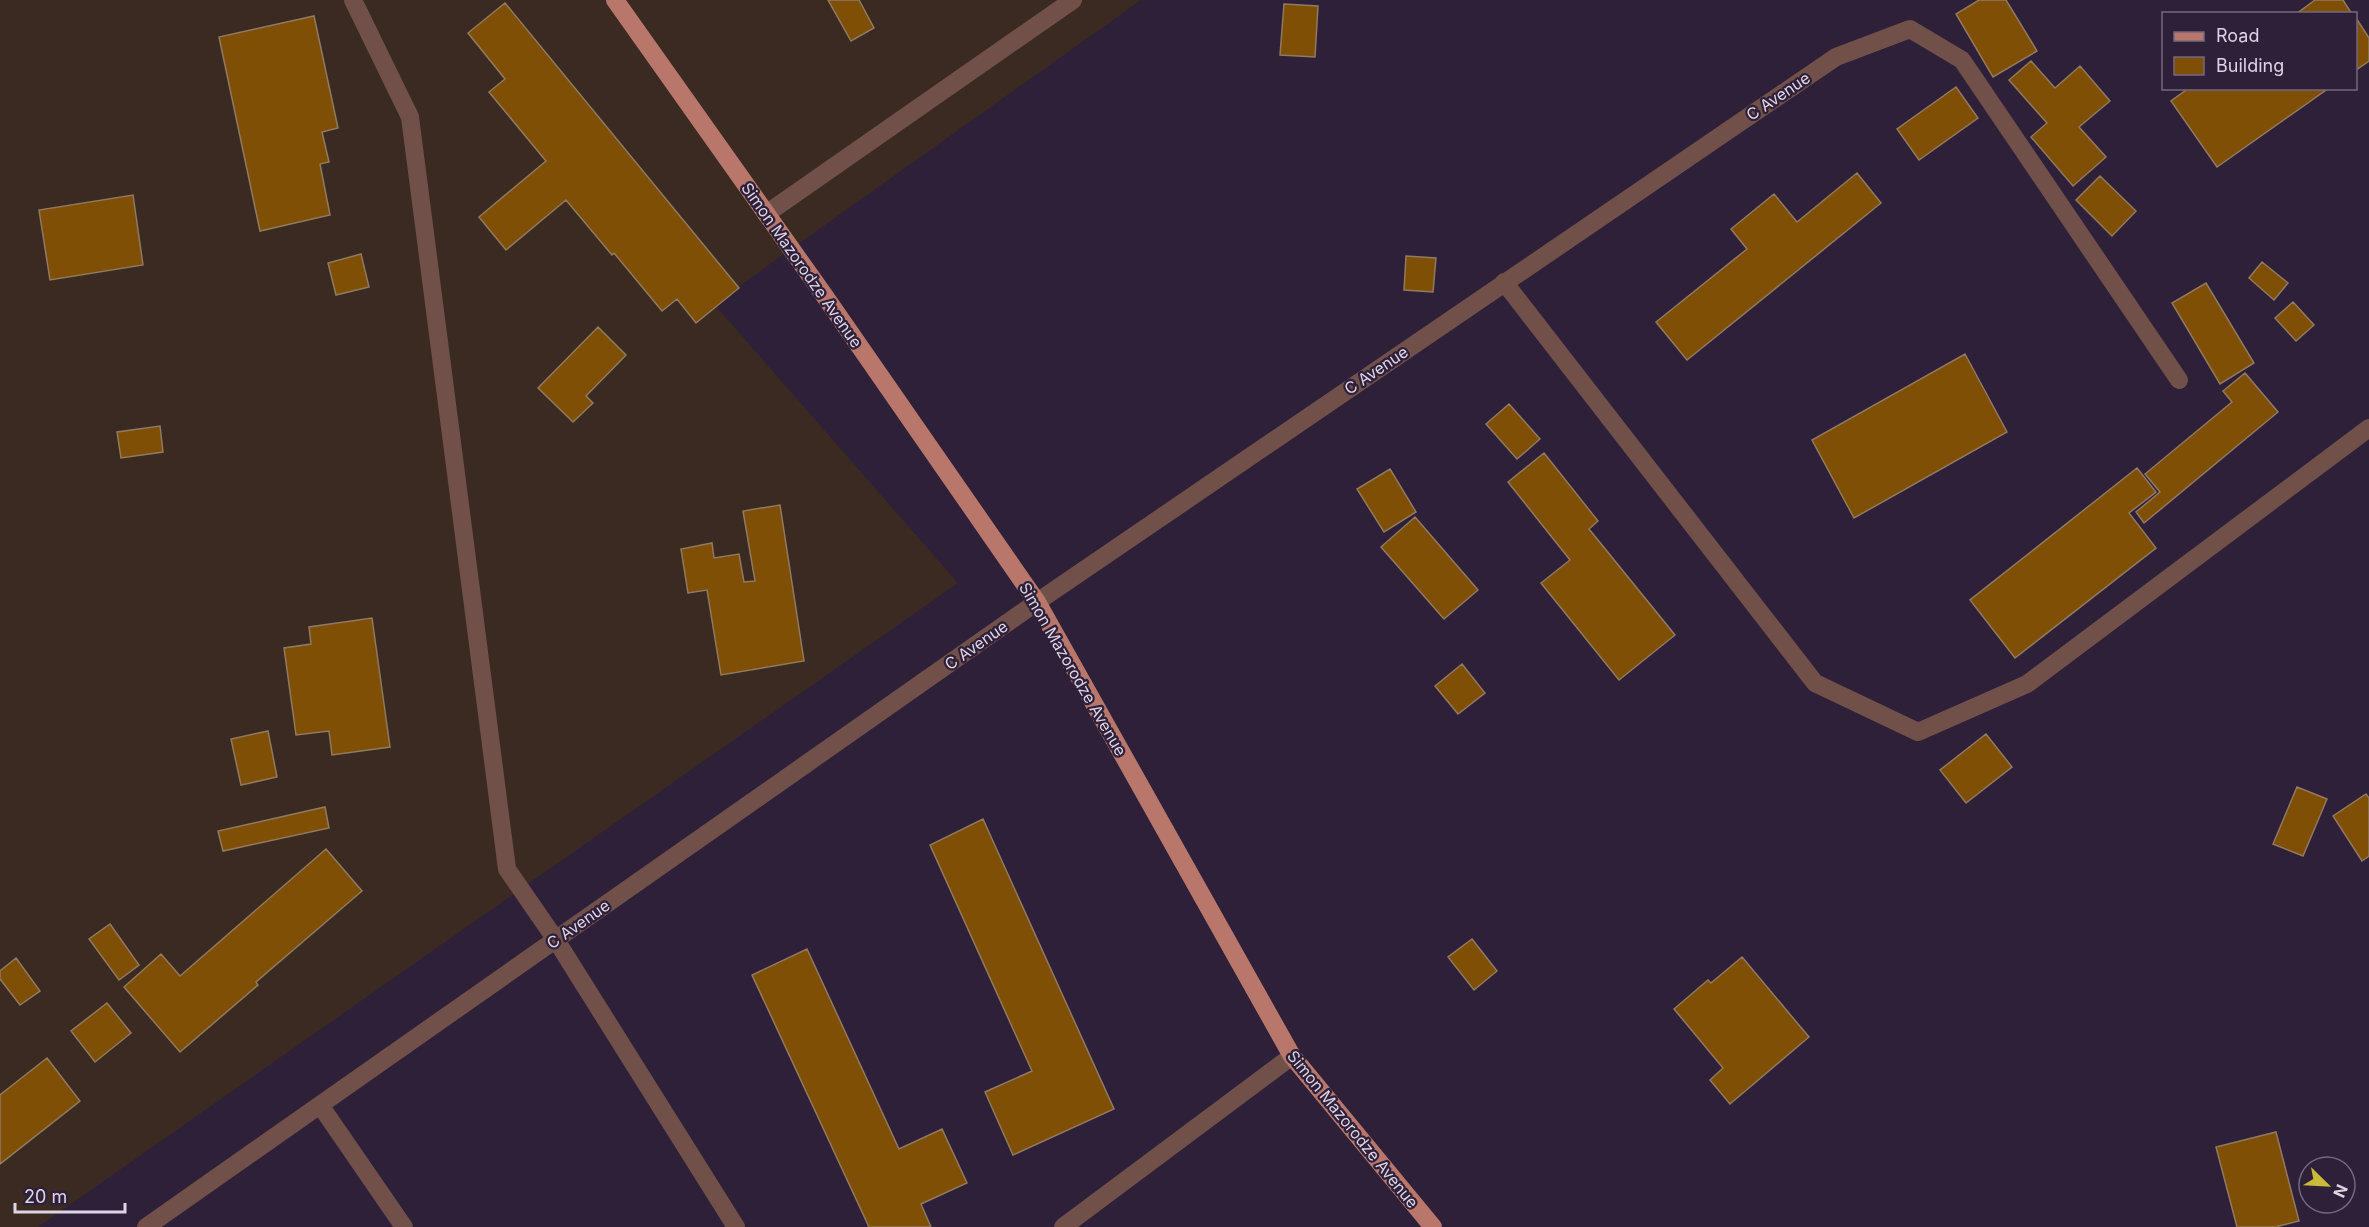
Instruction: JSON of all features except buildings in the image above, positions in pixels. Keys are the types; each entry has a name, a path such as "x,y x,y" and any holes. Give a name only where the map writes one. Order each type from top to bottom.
{"main road":[{"name":"Simon Mazorodze Avenue","path":"615,0 1037,602 1292,1056 1433,1227"}],"street":[{"path":"353,0 410,117 507,869 556,940 736,1227"},
{"path":"766,214 1073,0"},
{"name":"C Avenue","path":"146,1227 1037,602 1836,57 1910,29 1962,60 2179,380"},
{"path":"1504,282 1815,683 1918,732 2027,684 2369,428"},
{"path":"1063,1227 1292,1056"},
{"path":"320,1105 404,1227"}],"shaded area":[{"path":"0,0 1141,0 714,304 958,583 38,1227 0,1227"}]}
